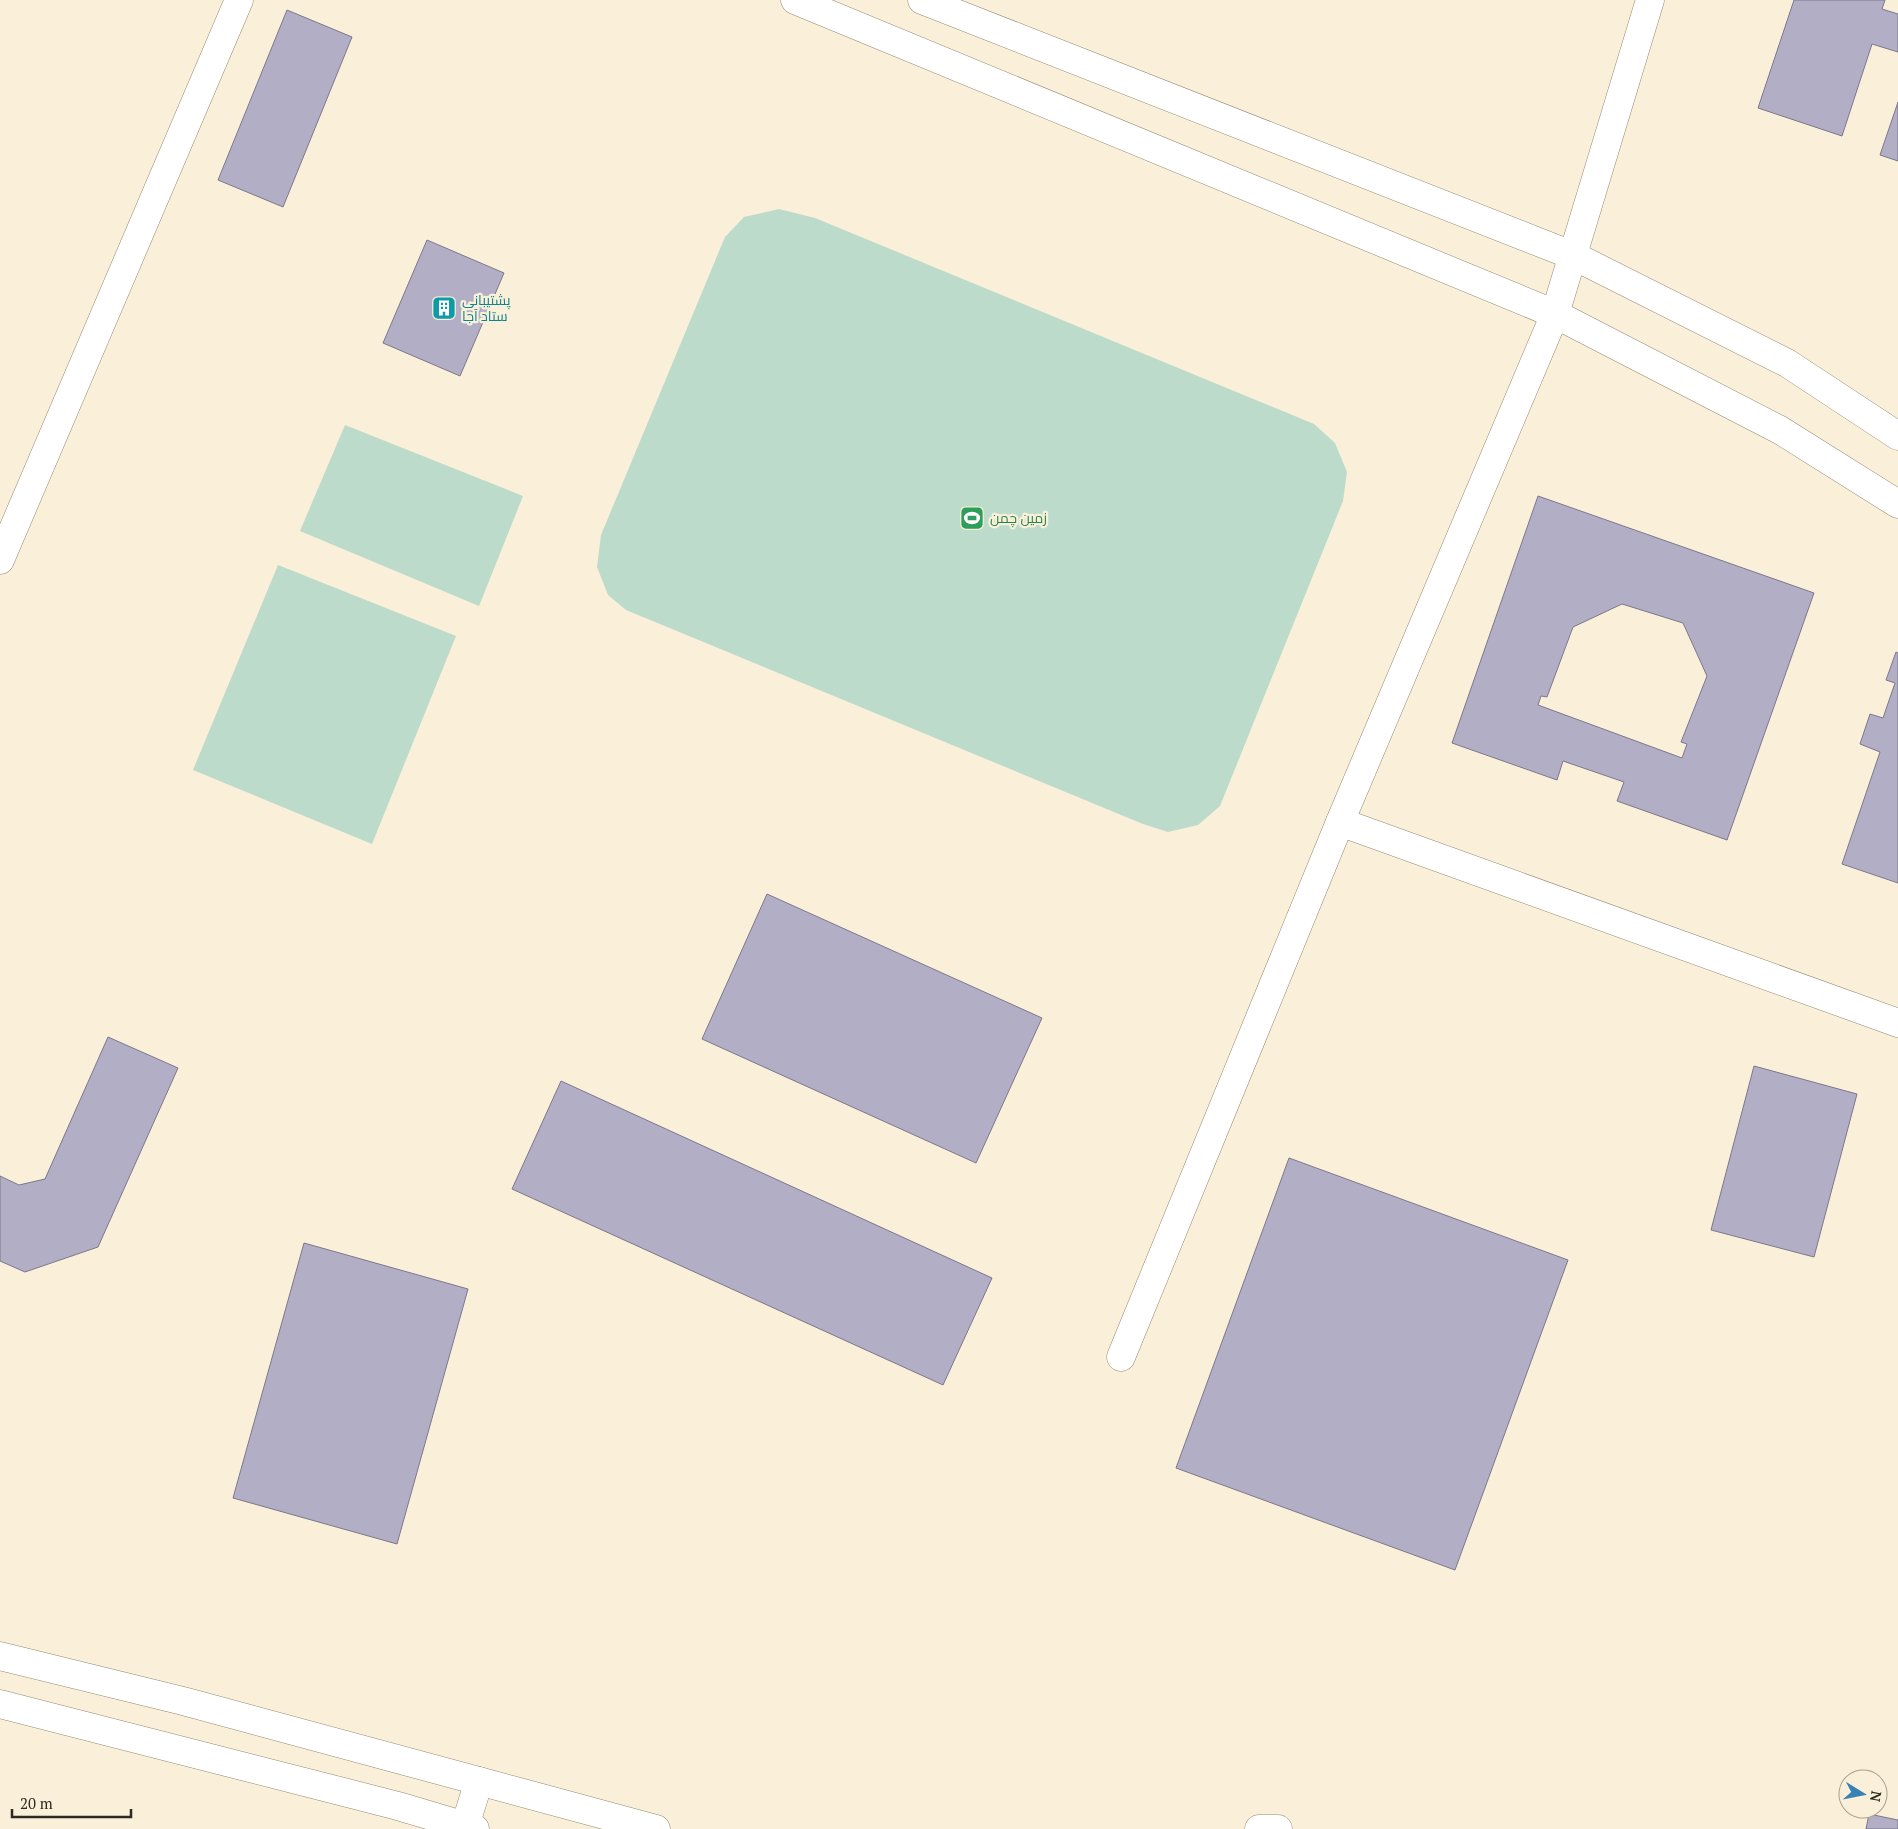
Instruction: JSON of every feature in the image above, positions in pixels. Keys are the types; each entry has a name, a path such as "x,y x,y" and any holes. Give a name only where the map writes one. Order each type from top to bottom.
{"lane":[{"path":"0,560 239,0"},
{"path":"794,0 1555,314 1780,430 1898,504"},
{"path":"922,0 1574,256 1787,363 1898,436"},
{"path":"1121,1357 1340,822 1555,314 1650,0"},
{"path":"1340,822 1898,1023"},
{"path":"0,1656 183,1701 656,1829"},
{"path":"0,1704 389,1804 468,1828 479,1781"},
{"path":"1258,1829 1278,1829"}],"green space":[{"name":"زمین چمن","path":"779,209 815,218 1314,424 1335,443 1347,472 1343,501 1220,806 1198,825 1168,832 1143,824 626,610 608,595 597,567 601,535 725,237 744,217"},
{"path":"345,425 523,496 479,606 300,531"},
{"path":"278,565 456,636 372,844 193,770"}],"building":[{"path":"1794,0 1885,0 1882,9 1898,14 1898,52 1872,44 1842,136 1758,108"},
{"path":"287,10 352,37 283,207 218,180"},
{"path":"1898,102 1898,161 1880,155"},
{"name":"پشتیبانی ستاد آجا","path":"427,240 504,273 460,376 383,343"},
{"path":"1538,496 1814,593 1727,840 1617,801 1624,782 1563,761 1557,780 1452,743","holes":["1622,604 1683,623 1707,676 1681,742 1687,744 1682,758 1538,705 1541,696 1547,697 1573,627"]},
{"path":"1896,652 1898,653 1898,883 1842,864 1880,752 1860,744 1870,714 1883,718 1895,683 1886,680"},
{"path":"767,894 1042,1018 976,1163 702,1039"},
{"path":"108,1037 178,1068 98,1247 25,1272 0,1261 0,1176 19,1185 45,1179"},
{"path":"1754,1066 1857,1094 1814,1257 1711,1230"},
{"path":"561,1081 992,1278 943,1385 512,1189"},
{"path":"1289,1158 1568,1260 1455,1570 1176,1468"},
{"path":"304,1243 468,1289 397,1544 233,1498"},
{"path":"1888,1818 1898,1820 1898,1829 1866,1829 1868,1819"}],"place":[{"name":"پشتیبانی ستاد آجا","path":"444,308"},
{"name":"زمین چمن","path":"972,518"}]}
